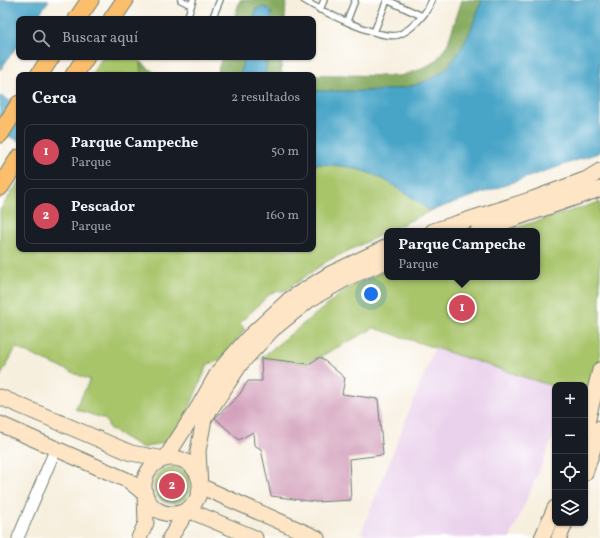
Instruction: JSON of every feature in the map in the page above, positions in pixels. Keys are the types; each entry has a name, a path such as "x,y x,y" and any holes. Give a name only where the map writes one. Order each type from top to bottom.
{"main road":[{"path":"79,16 90,0"},
{"path":"114,16 125,0"},
{"path":"41,72 49,60"},
{"path":"76,72 84,60"},
{"path":"0,134 16,109"},
{"path":"0,187 16,163"},
{"path":"442,228 534,199 587,179 600,171"},
{"path":"487,228 600,189"},
{"path":"165,460 192,418 219,371 272,315 290,299 330,274 384,248"},
{"path":"170,538 198,495 200,486 198,451 204,419 241,363 272,330 309,300 350,277 384,262"},
{"path":"588,421 598,387 600,370"},
{"path":"0,398 131,453 165,460"},
{"path":"0,424 129,481 145,494 155,508 162,513 180,513 188,510 255,538"},
{"path":"588,464 600,428"},
{"path":"139,538 146,523 144,486 148,473 157,463 165,460 177,459 189,464 195,470 200,486 317,538"},
{"path":"542,538 552,515"},
{"path":"559,538 564,526"}],"street":[{"path":"18,538 56,448"}],"lane":[{"path":"181,0 192,2 188,16"},
{"path":"213,16 220,0"},
{"path":"304,0 320,10 384,36 398,35 410,28 422,16 432,0"},
{"path":"320,10 324,0"},
{"path":"347,21 355,0"},
{"path":"374,32 387,0 422,16"}],"shaded area":[{"path":"435,347 552,386 552,441 510,538 380,538 361,533"}],"green space":[{"path":"240,0 286,0 285,16 272,16 272,13 256,10 255,16 235,16"},
{"path":"462,0 482,0 462,47 443,71 430,79 415,85 381,90 316,91 316,75 400,76 422,69 437,60 448,43"},
{"path":"101,60 140,61 141,72 93,72"},
{"path":"221,60 243,60 241,72 217,72"},
{"path":"267,60 282,60 281,72 265,72"},
{"path":"140,61 153,72 141,72"},
{"path":"316,164 348,167 376,176 389,182 430,211 395,228 384,228 384,233 329,260 286,290 271,293 240,323 245,330 219,361 208,364 176,439 143,448 110,429 105,419 75,409 90,380 16,348 0,377 0,210 16,186 16,252 316,252"},
{"path":"600,202 600,358 591,398 588,397 588,382 552,382 552,386 374,328 306,364 261,358 348,288 384,271 384,280 540,280 540,228 515,228"},
{"path":"172,467 182,470 187,475 190,485 187,495 182,500 172,503 162,500 157,495 154,485 157,475 162,470"}],"water":[{"path":"0,0 49,0 38,16 16,16 16,47 0,70"},
{"path":"482,0 600,0 600,150 598,153 430,211 389,182 376,176 348,167 316,164 316,91 381,90 415,85 430,79 443,71 456,56 467,38"},
{"path":"262,7 267,8 272,13 272,16 255,16 256,9"},
{"path":"243,60 267,60 265,72 241,72"},
{"path":"0,96 16,104 16,140 0,132"}],"building":[{"path":"320,357 345,378 342,394 378,399 383,455 349,459 351,500 316,502 271,496 261,449 254,445 253,432 239,440 215,418 239,395 248,381 262,381 261,358 309,364"}],"place":[{"name":"Parque Campeche","path":"462,308"},
{"name":"Pescador","path":"172,486"}]}
